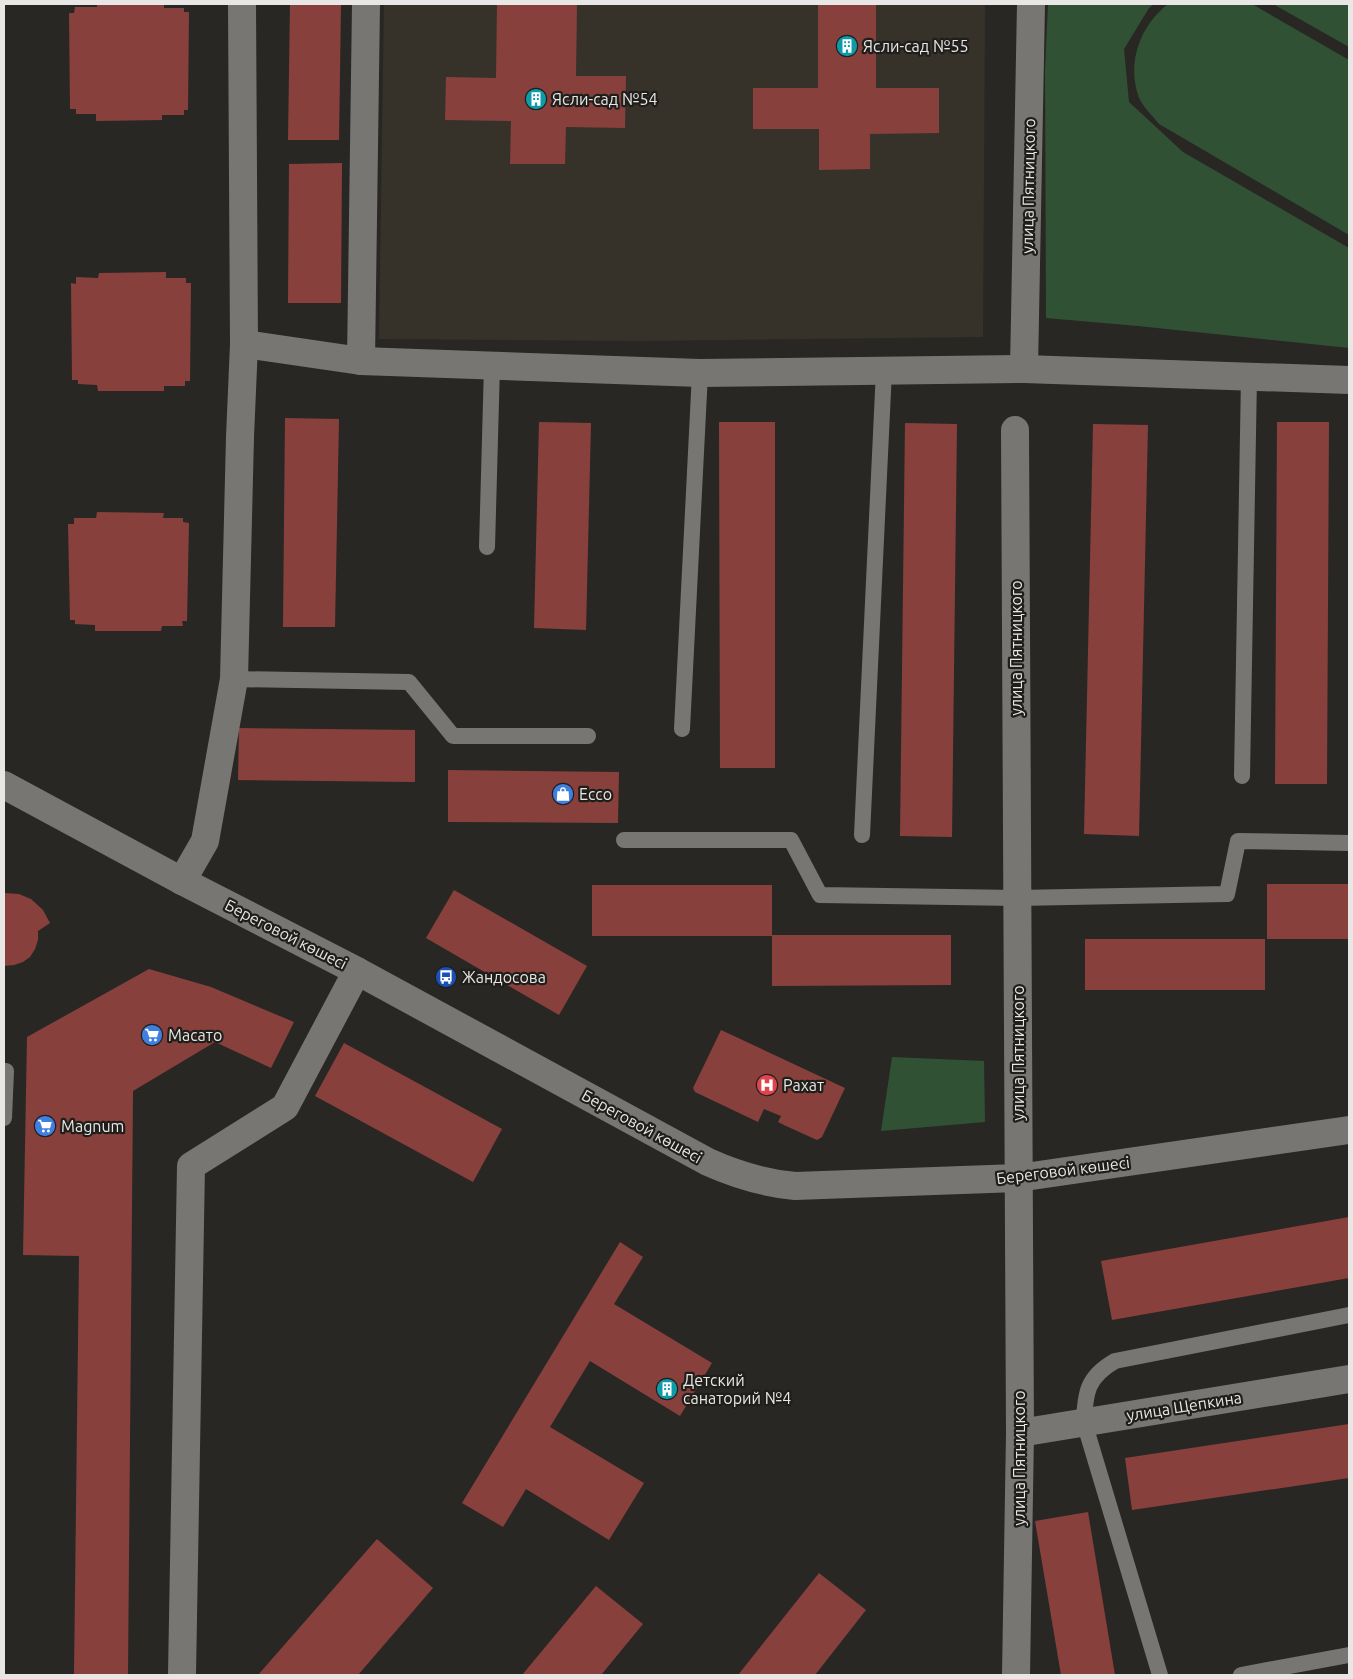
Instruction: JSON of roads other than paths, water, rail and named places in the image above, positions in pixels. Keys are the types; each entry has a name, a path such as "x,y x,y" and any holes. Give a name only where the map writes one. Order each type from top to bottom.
{"street":[{"path":"182,881 205,841 234,679 244,344 242,4"},
{"path":"361,361 366,4"},
{"name":"улица Пятницкого","path":"1024,369 1031,4"},
{"path":"244,344 361,361 700,373 1024,369 1349,380"},
{"name":"улица Пятницкого","path":"1015,430 1020,1433 1016,1675"},
{"name":"Береговой көшесі","path":"4,785 182,881 358,971 708,1162 729,1172 751,1179 795,1186 1018,1178 1349,1130"},
{"path":"182,1675 191,1166 285,1107 358,971"},
{"name":"улица Щепкина","path":"1020,1433 1349,1379"}],"lane":[{"path":"487,547 492,366"},
{"path":"862,836 884,370"},
{"path":"682,729 700,373"},
{"path":"1242,776 1250,377"},
{"path":"234,679 409,682 454,736 588,736"},
{"path":"624,840 791,840 820,895 1017,898 1227,894 1238,841 1349,844"},
{"path":"4,1118 6,1071"},
{"path":"1160,1675 1084,1422 1085,1398 1090,1385 1096,1374 1115,1361 1349,1315"},
{"path":"1241,1675 1349,1655"}],"place":[{"name":"Ясли-сад №55","path":"847,46"},
{"name":"Ясли-сад №54","path":"536,99"},
{"name":"Ecco","path":"563,794"},
{"name":"Жандосова","path":"446,977"},
{"name":"Масато","path":"152,1035"},
{"name":"Рахат","path":"767,1085"},
{"name":"Magnum","path":"45,1126"},
{"name":"Детский санаторий №4","path":"667,1389"}]}
